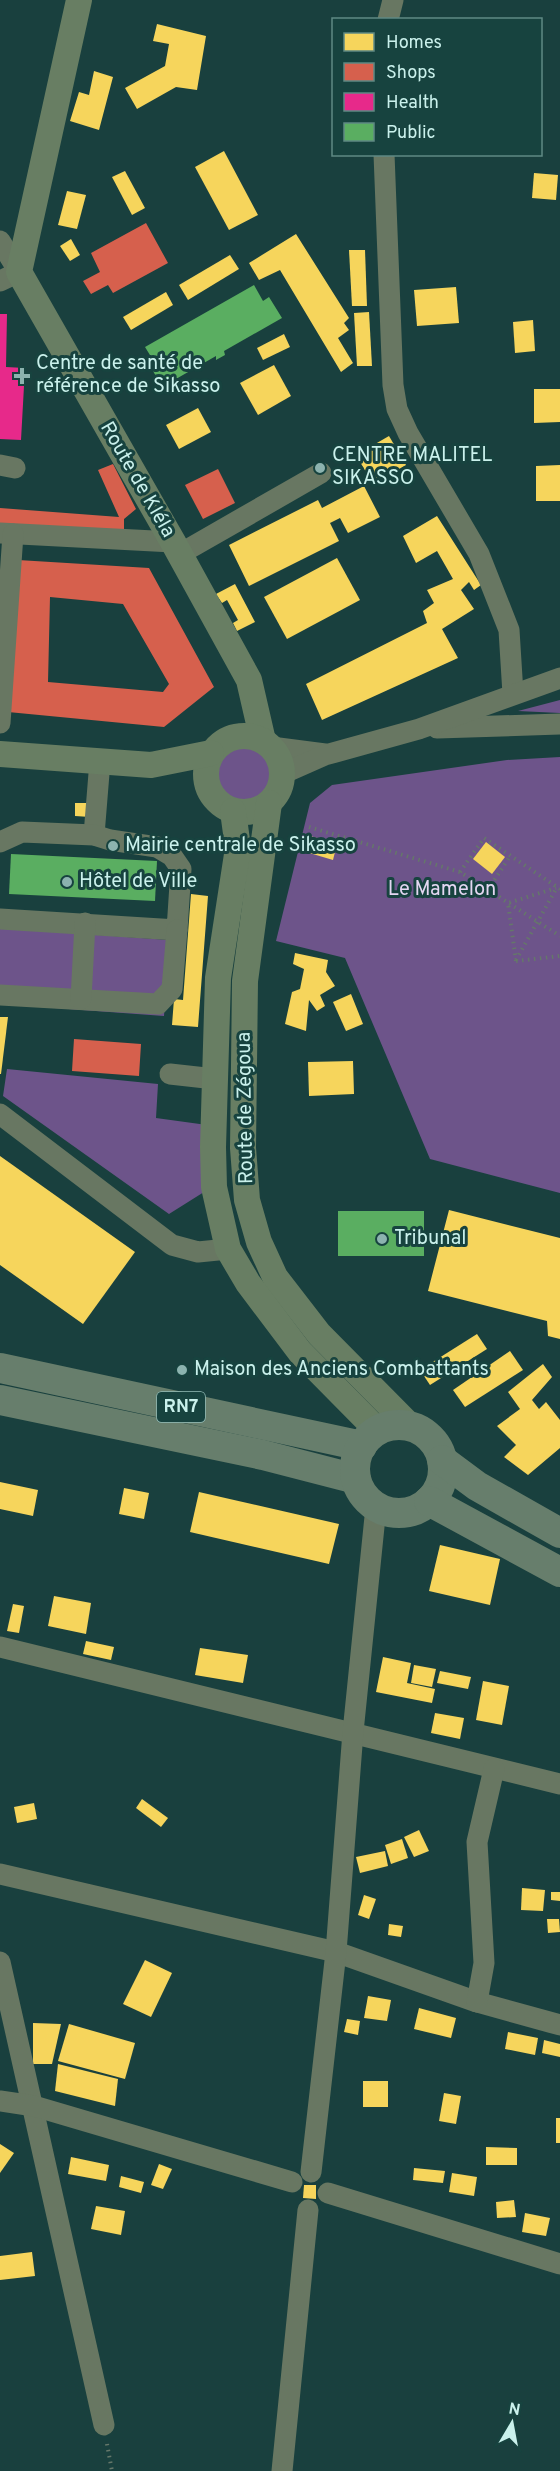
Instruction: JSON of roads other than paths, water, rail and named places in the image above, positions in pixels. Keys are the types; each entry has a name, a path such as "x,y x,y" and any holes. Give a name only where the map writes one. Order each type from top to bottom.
{"highway":[{"name":"RN7","path":"0,1368 370,1438 389,1427 412,1428"},
{"name":"RN7","path":"0,1400 263,1455 356,1479"},
{"path":"412,1428 431,1440 442,1460 477,1486 560,1533"},
{"path":"370,1438 357,1456 356,1479 360,1490 376,1506 398,1513 420,1508 429,1501 441,1482 442,1460"},
{"path":"429,1501 560,1572"}],"main road":[{"path":"9,277 79,0"},
{"name":"Route de Kléla","path":"9,277 176,548 249,680 267,744"},
{"path":"232,737 242,717 249,680"},
{"path":"248,736 267,744 281,764 282,774 281,785 269,803 252,811 233,811 214,799 206,785 206,764 217,746 232,737 248,736"},
{"path":"151,765 211,753"},
{"path":"0,754 151,765 206,785"},
{"name":"Route de Zégoua","path":"269,803 245,981 243,1148 247,1200 259,1242 280,1285 319,1334 412,1428"},
{"name":"Route de Zégoua","path":"233,811 238,848 218,978 214,1187 228,1249 248,1283 300,1352 370,1438"}],"street":[{"path":"388,18 393,0"},
{"path":"384,156 393,385 397,409 479,554 509,630 513,694"},
{"path":"0,241 9,277"},
{"path":"0,723 6,533 176,548 321,472"},
{"path":"282,774 326,754 418,729 560,678"},
{"path":"418,729 560,724"},
{"path":"267,744 326,754"},
{"path":"93,835 100,761"},
{"path":"0,842 22,832 93,835 157,847 172,856 181,869 172,989 158,1004 0,995"},
{"path":"0,919 177,930"},
{"path":"81,999 85,923"},
{"path":"170,1074 215,1079"},
{"path":"0,1114 172,1245 198,1252 228,1249"},
{"path":"311,2172 336,1952 353,1732 376,1506"},
{"path":"0,1647 560,1784"},
{"path":"477,2002 484,1963 477,1842 494,1768"},
{"path":"0,1874 336,1952 477,2002 560,2025"},
{"path":"0,1962 104,2425"},
{"path":"0,2101 34,2106 292,2182"},
{"path":"311,2172 324,2179 328,2193 325,2202 320,2207 308,2210 296,2206 292,2201 290,2188 292,2182 301,2173 311,2172"},
{"path":"328,2193 560,2264"},
{"path":"282,2471 308,2210"}],"place":[{"name":"Centre de santé de référence de Sikasso","path":"22,376"},
{"name":"CENTRE MALITEL SIKASSO","path":"320,468"},
{"name":"Mairie centrale de Sikasso","path":"113,846"},
{"name":"Hôtel de Ville","path":"67,882"},
{"name":"Tribunal","path":"382,1239"},
{"name":"Maison des Anciens Combattants","path":"182,1370"}],"park label":[{"name":"Le Mamelon","path":"442,890"}]}
